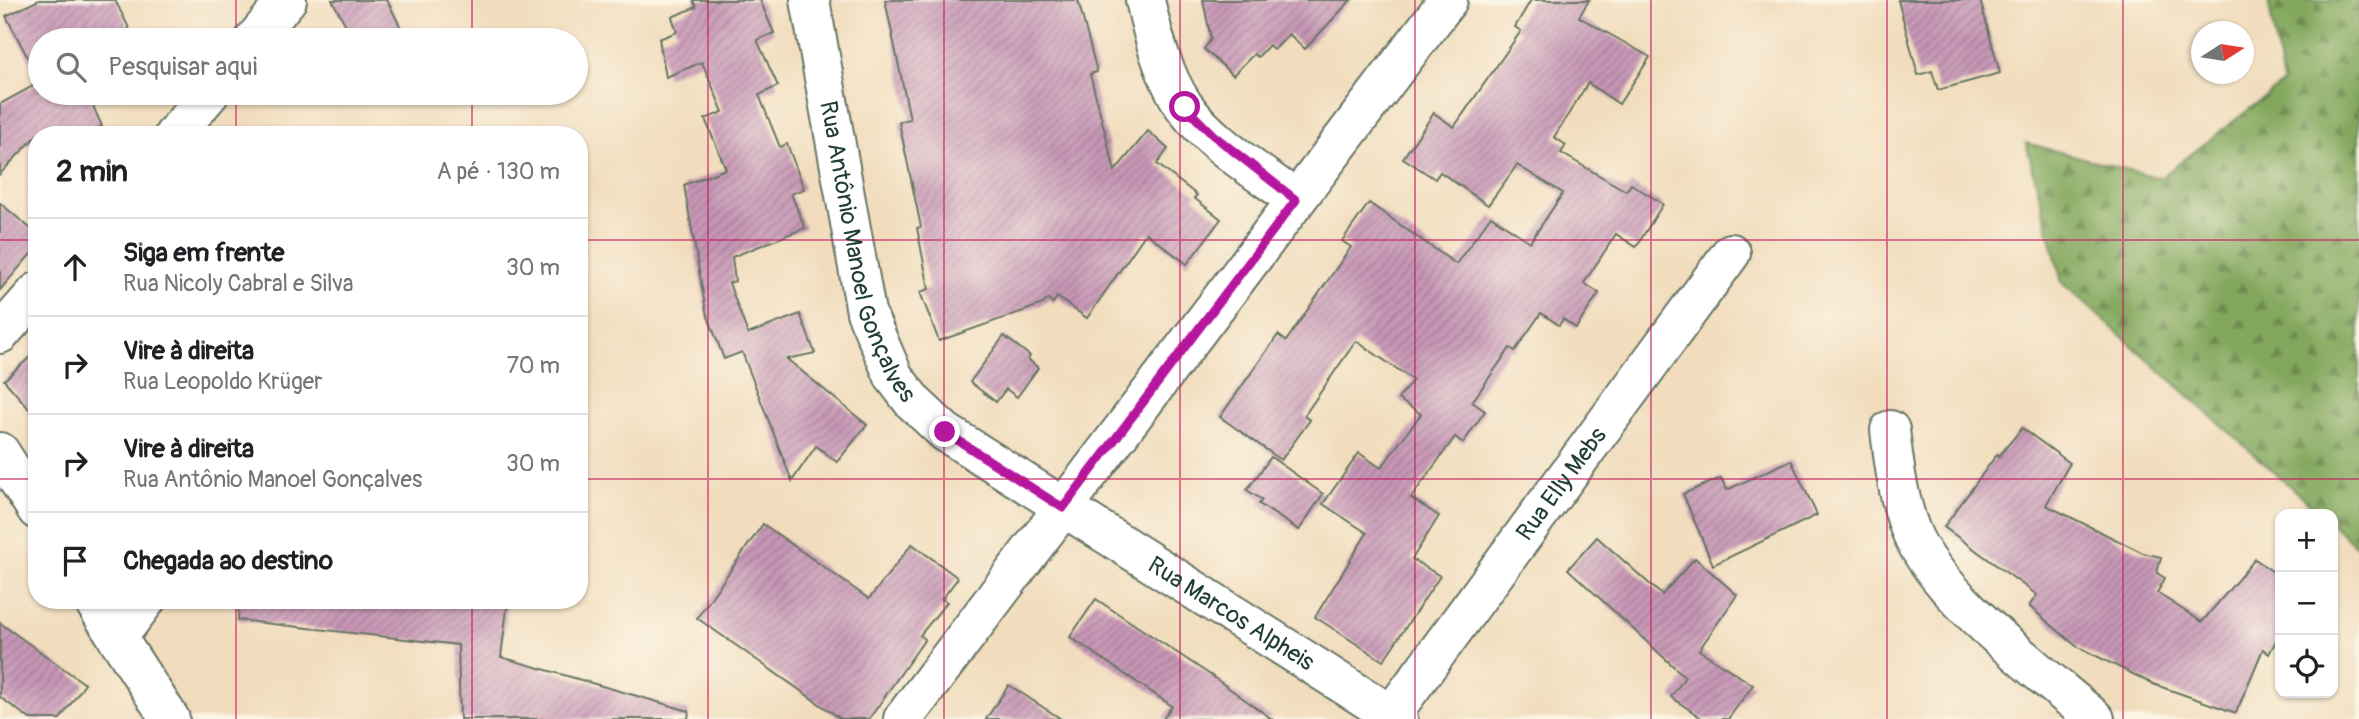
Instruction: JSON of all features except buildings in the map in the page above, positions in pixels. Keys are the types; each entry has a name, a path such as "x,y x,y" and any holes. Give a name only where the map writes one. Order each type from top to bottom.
{"street":[{"path":"264,28 286,0"},
{"name":"Rua Antônio Manoel Gonçalves","path":"810,0 866,312 884,357 913,402 945,432 1063,508"},
{"path":"1145,0 1166,72 1185,107 1213,135 1296,200"},
{"path":"903,719 1448,0"},
{"path":"182,126 200,105"},
{"name":"Rua Elly Mebs","path":"1394,717 1731,253"},
{"path":"0,334 28,302"},
{"path":"1890,430 1898,487 1910,530 1924,558 1963,604 2095,719"},
{"path":"0,452 28,496"},
{"name":"Rua Marcos Alpheis","path":"1063,508 1394,717"},
{"path":"99,609 170,719"},
{"path":"117,638 139,609"}],"green space":[{"path":"2268,0 2359,0 2359,548 2338,529 2338,509 2315,509 2062,283 2026,143 2160,178 2283,83"}],"route":[{"path":"945,432 1063,508 1296,200 1213,135 1185,107"}]}
